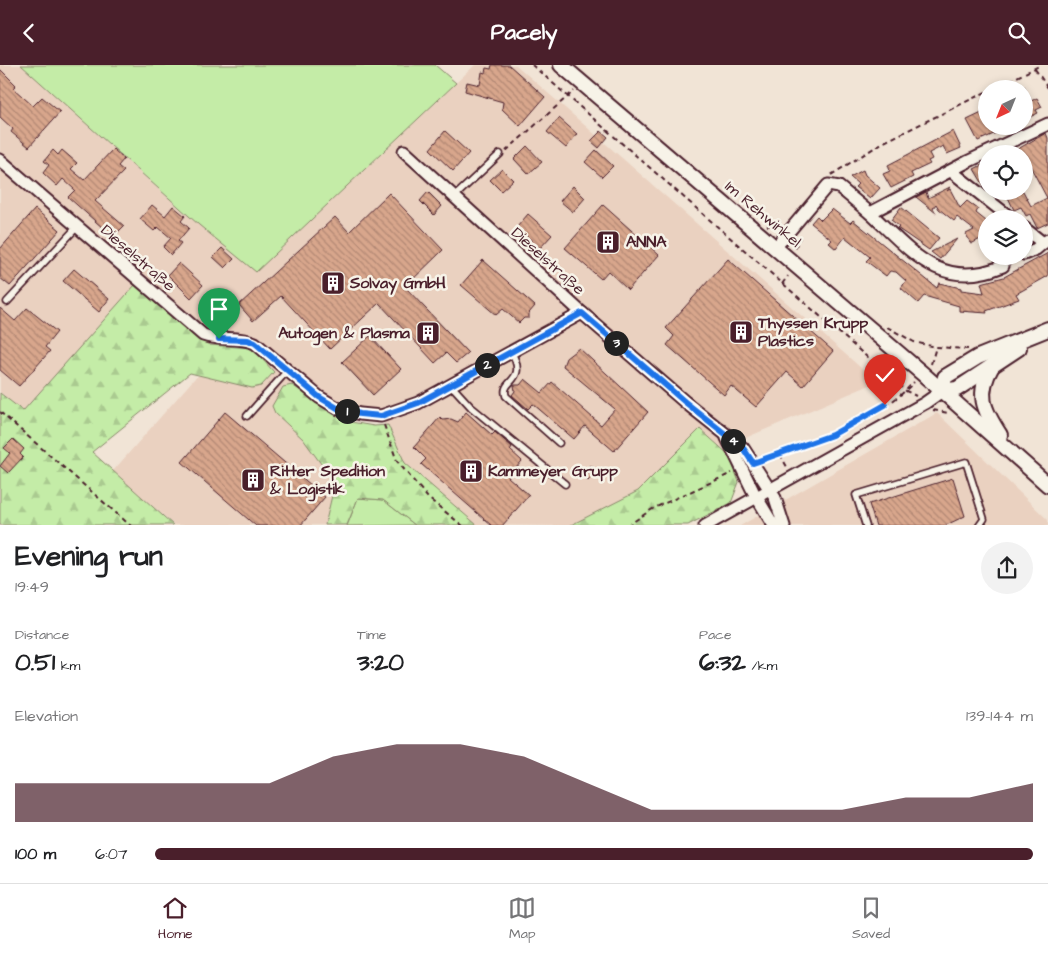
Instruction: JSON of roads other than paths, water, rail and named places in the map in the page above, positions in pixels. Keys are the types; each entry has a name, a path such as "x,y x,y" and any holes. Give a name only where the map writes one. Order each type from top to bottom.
{"street":[{"name":"Im Rehwinkel","path":"561,65 942,391 1048,485"},
{"path":"870,213 1048,124"},
{"name":"Dieselstraße","path":"404,151 582,313 726,436 747,466 770,490 784,525"},
{"name":"Dieselstraße","path":"0,161 203,335 212,338 248,340 255,343 319,397 339,409 381,416 418,403 582,313"},
{"path":"951,171 1001,210"},
{"path":"775,248 828,185 839,187 928,265 940,270 962,274 990,271 1003,265"},
{"path":"1033,234 1045,241 1033,250"},
{"path":"942,391 945,377 978,357 1048,330"},
{"path":"705,525 792,479 925,403 942,391 957,389 1048,330"},
{"path":"993,364 983,386 983,401 986,413 1011,452"},
{"name":"Dieselstraße","path":"747,466 757,498 774,525"}],"lane":[{"path":"454,197 500,155"},
{"path":"7,302 77,227"},
{"path":"511,351 518,368 516,376 504,392 506,396 559,443"},
{"path":"247,416 288,371"},
{"path":"451,385 471,407 565,484"},
{"path":"866,525 856,495 966,462 984,519 979,525"}],"place":[{"name":"ANNA","path":"608,242"},
{"name":"Solvay GmbH","path":"333,283"},
{"name":"Thyssen Krupp Plastics","path":"741,332"},
{"name":"Autogen & Plasma","path":"428,333"},
{"name":"Kammeyer Grupp","path":"471,471"},
{"name":"Ritter Spedition & Logistik","path":"253,480"}]}
